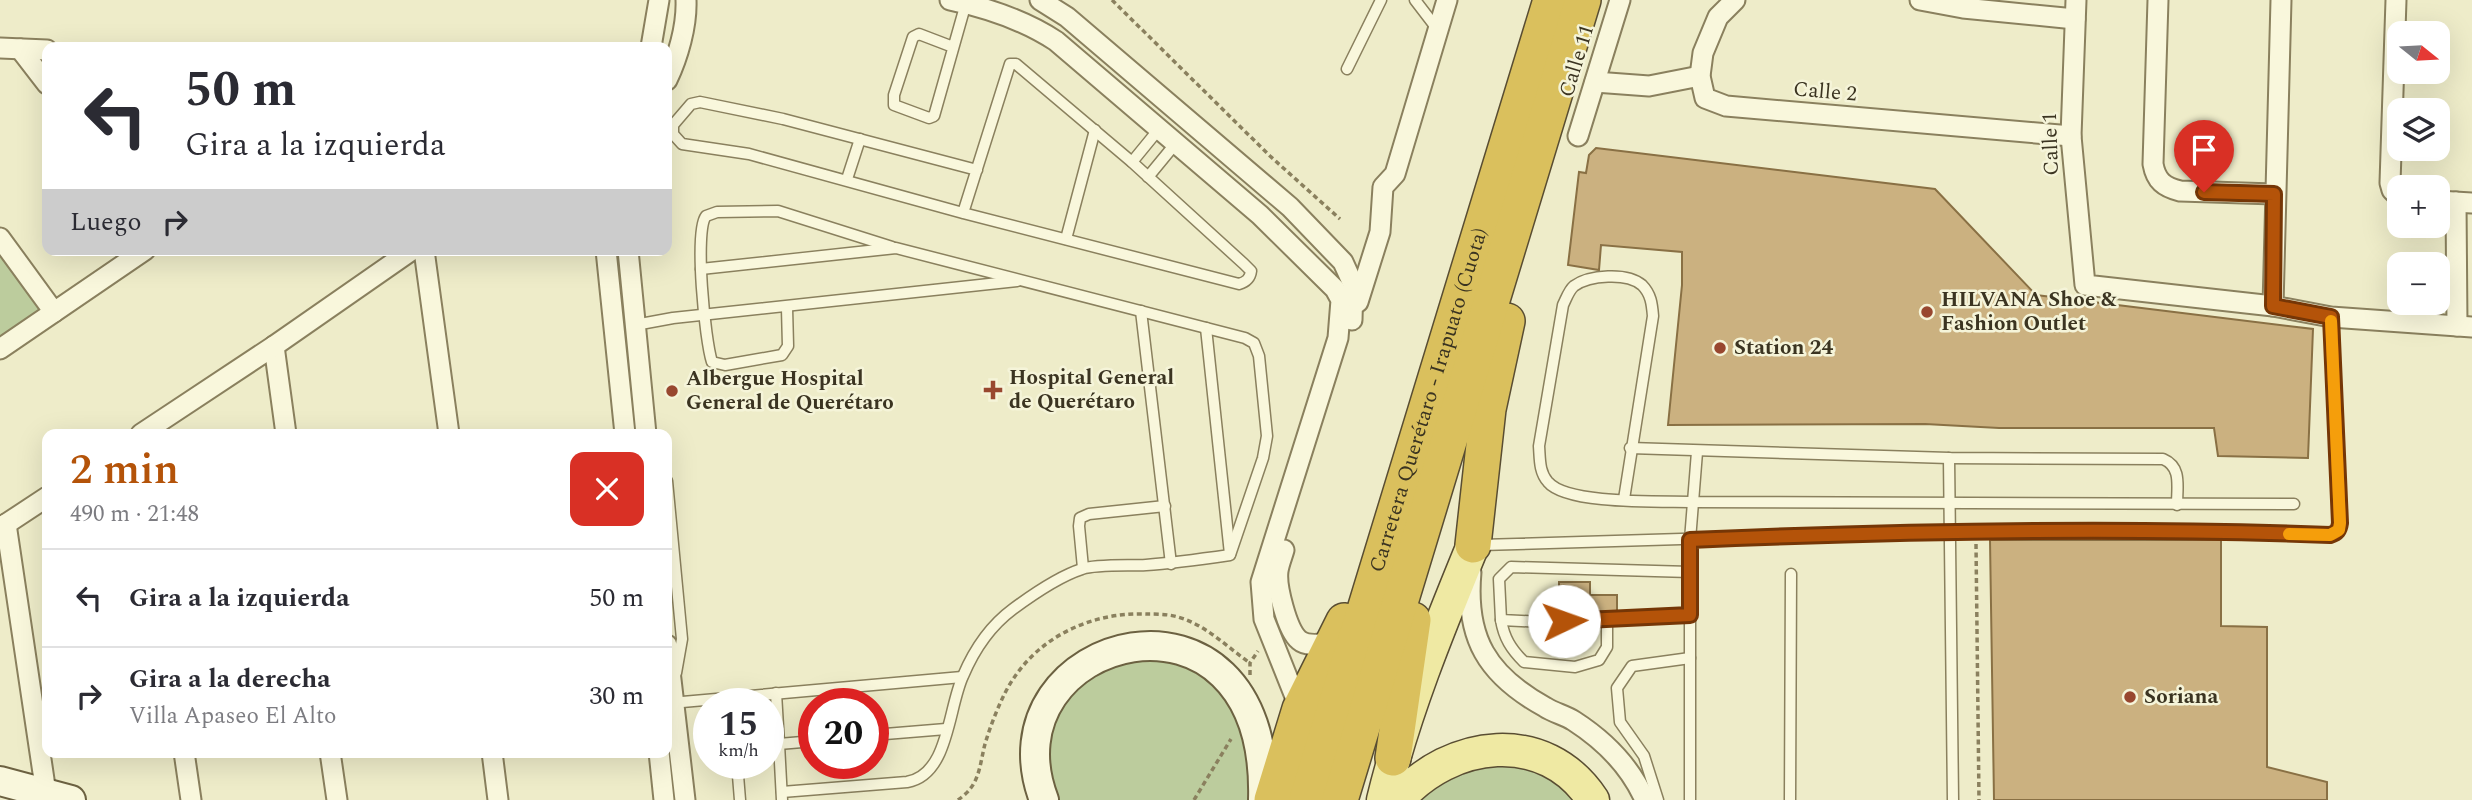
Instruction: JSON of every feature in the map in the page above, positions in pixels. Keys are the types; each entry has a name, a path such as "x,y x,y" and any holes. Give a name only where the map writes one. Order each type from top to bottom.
{"highway":[{"name":"Carretera Querétaro - Irapuato (Cuota)","path":"1307,800 1551,0"},
{"name":"Carretera Querétaro - Irapuato (Cuota)","path":"1340,800 1583,0"},
{"path":"1473,545 1488,409 1557,81"},
{"path":"1393,758 1431,502"},
{"path":"1272,800 1300,709 1331,643 1379,560"}],"main road":[{"path":"1383,800 1393,758 1440,626 1473,545"},
{"path":"1044,800 1038,778 1036,741 1046,706 1059,688 1088,663 1125,648 1149,645 1185,651 1203,659 1232,684 1244,701 1259,740 1263,757 1263,800"},
{"path":"1398,800 1420,779 1437,768 1472,753 1495,750 1514,750 1547,759 1569,775 1593,800"},
{"path":"0,781 58,797"}],"street":[{"path":"652,42 659,0"},
{"path":"1040,0 1067,17 1290,207 1343,262 1353,285 1352,319 1338,338"},
{"path":"1331,643 1311,645 1299,640 1283,607 1277,574 1380,232 1383,187 1395,174 1447,0"},
{"name":"Calle 11","path":"1578,136 1620,0"},
{"path":"1595,82 1649,86 1700,76 1703,53 1718,17 1735,0"},
{"path":"1920,0 2076,10"},
{"path":"2158,0 2153,164 2159,181 2168,188 2180,191 2274,194"},
{"path":"2281,0 2273,306 2331,317 2464,327 2455,202"},
{"path":"2390,175 2396,0"},
{"path":"958,2 1034,27 1056,41 1260,215 1335,289 1341,300 1338,338 1261,582 1264,619 1300,709"},
{"path":"672,69 689,3"},
{"name":"Calle 1","path":"2076,10 2071,136 2085,285 2273,306"},
{"path":"0,48 42,50"},
{"path":"20,49 42,78"},
{"name":"Calle 2","path":"1700,76 1705,97 1726,106 2071,136"},
{"path":"0,238 54,312"},
{"path":"0,349 136,256"},
{"path":"149,429 403,256"},
{"path":"425,256 448,429"},
{"path":"607,256 624,429"},
{"path":"629,256 645,429"},
{"path":"274,346 285,429"},
{"path":"42,500 3,526 42,718"},
{"path":"1473,545 1469,608 1474,632 1491,665 1514,686 1545,707 1572,720 1615,753 1632,773 1645,800"},
{"path":"672,714 685,800"},
{"path":"50,758 58,797"},
{"path":"185,758 191,800"},
{"path":"331,758 337,800"},
{"path":"493,758 498,800"},
{"path":"660,758 664,800"}],"lane":[{"path":"1347,69 1381,0"},
{"path":"1415,0 1438,30"},
{"path":"953,47 919,34 913,37 894,95 894,104 932,118 953,47 958,2"},
{"path":"963,213 1012,63 1022,68 1132,162 1244,264 1251,271 1250,276 1239,284 963,213 749,154 682,144 673,134 673,125 691,104 700,102 783,118 977,170"},
{"path":"1132,162 1159,129"},
{"path":"1066,239 1094,131"},
{"path":"847,179 860,139"},
{"path":"1148,177 1176,143"},
{"path":"787,308 788,346 782,355 725,365 712,362 704,315 701,270 701,226 706,216 716,212 779,211 896,248 1245,338 1254,343 1259,356 1267,436 1263,458 1230,555"},
{"path":"701,270 896,248"},
{"path":"1624,499 1653,316 1651,298 1642,284 1628,278 1608,277 1584,281 1572,288 1563,305 1539,446 1540,468 1549,483 1562,492 1577,497 1693,502 2177,505 2294,503"},
{"path":"635,325 704,315 1025,281"},
{"path":"1141,311 1171,564"},
{"path":"1473,545 1950,531 2330,535 2339,530 2340,523 2331,317"},
{"path":"1206,328 1230,555"},
{"path":"1630,448 1949,458 2163,459 2172,463 2176,470 2177,505"},
{"path":"1690,800 1690,540 1697,452"},
{"path":"1949,458 1953,800"},
{"path":"1083,568 1080,518 1088,514 1165,506"},
{"path":"672,534 682,639 672,691"},
{"path":"782,796 916,781 933,766 940,755 962,677 983,638 1011,610 1083,568 1171,564 1230,555"},
{"path":"1607,619 1607,647 1599,660 1575,667 1524,662 1512,650 1504,634 1499,579 1511,567 1690,572"},
{"path":"1790,800 1791,574"},
{"path":"1501,620 1543,622 1690,615"},
{"path":"1658,800 1644,756 1620,722 1617,688 1632,666 1690,658"},
{"path":"784,692 962,677"},
{"path":"672,701 693,699"},
{"path":"889,734 946,729"},
{"path":"738,779 740,800"}],"path":[{"path":"1112,0 1270,156 1340,219"},
{"path":"1976,531 1979,800"}],"green space":[{"path":"0,251 46,316 0,348"},
{"path":"1140,658 1193,666 1222,688 1247,731 1255,800 1054,800 1043,744 1055,707 1088,674"},
{"path":"1514,758 1586,800 1405,800 1423,784"}],"building":[{"name":"HILVANA Shoe & Fashion Outlet","path":"1596,148 1935,189 2036,295 2313,329 2308,458 2218,456 2214,428 1999,428 1925,424 1668,425 1682,285 1682,252 1601,245 1599,270 1568,265 1579,172 1586,173 1589,155"},
{"name":"Soriana","path":"1990,540 2221,540 2221,626 2267,627 2267,767 2327,782 2327,800 1994,800"},
{"path":"1559,582 1590,582 1590,595 1617,595 1617,611 1551,614 1551,590 1559,590"}],"slow traffic":[{"path":"2289,534 2330,535 2339,530 2331,321"}],"place":[{"name":"HILVANA Shoe & Fashion Outlet","path":"1927,312"},
{"name":"Station 24","path":"1720,348"},
{"name":"Hospital General de Querétaro","path":"993,390"},
{"name":"Albergue Hospital General de Querétaro","path":"672,391"},
{"name":"Soriana","path":"2130,697"}],"route":[{"path":"1564,621 1690,615 1690,540 1950,531 2335,533 2339,530 2340,523 2331,317 2273,306 2274,194 2204,192"}]}
